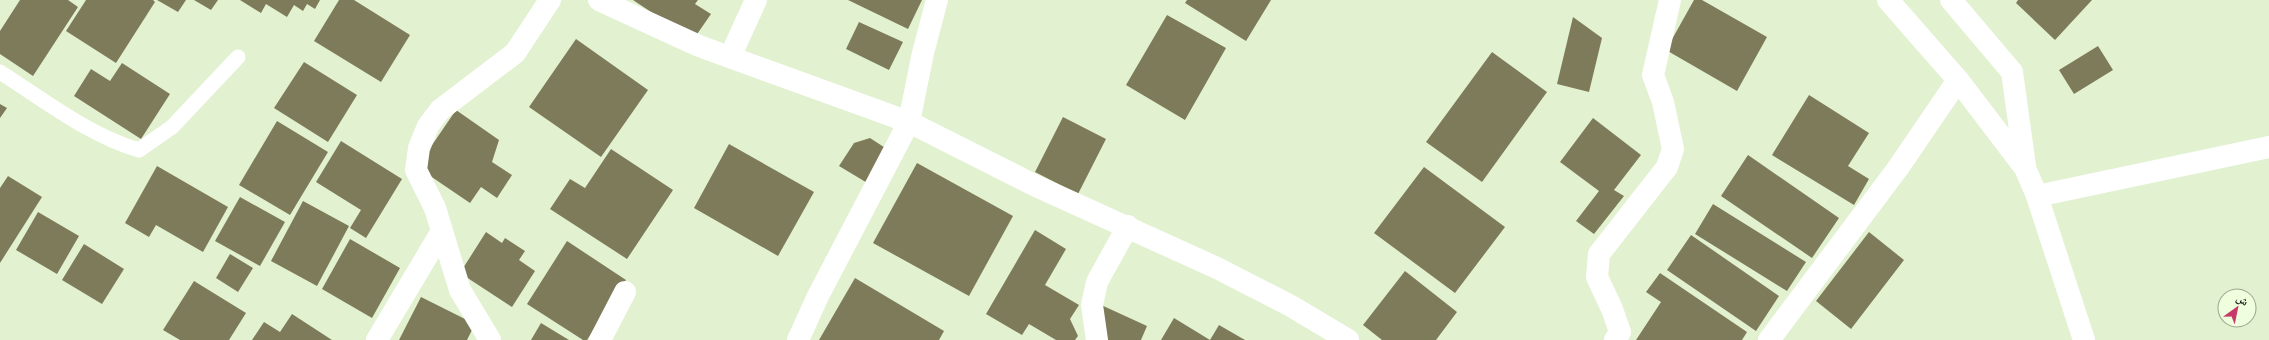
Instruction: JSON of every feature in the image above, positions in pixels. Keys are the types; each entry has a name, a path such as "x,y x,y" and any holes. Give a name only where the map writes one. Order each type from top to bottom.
{"street":[{"path":"490,340 460,290 435,208 416,170 419,148 428,126 440,110 515,53 550,0"},
{"path":"599,0 646,23 730,57 909,122 1036,186 1128,226 1217,268 1291,306 1348,340"},
{"path":"730,57 756,0"},
{"path":"798,340 818,296 909,122 923,53 937,0"},
{"path":"1615,340 1620,332 1612,309 1597,277 1599,254 1667,167 1673,149 1663,102 1653,75 1670,0"},
{"path":"1888,0 1958,80 2025,168 2037,196 2084,340"},
{"path":"1951,0 2012,72 2025,168"},
{"path":"1769,340 1898,168 1958,80"},
{"path":"2037,196 2269,147"},
{"path":"1097,340 1092,305 1098,282 1128,226"},
{"path":"377,340 442,231"},
{"path":"600,340 626,292"}],"lane":[{"path":"0,72 89,128 120,144 139,150 172,127 238,57"}],"building":[{"path":"20,0 68,0 78,7 33,76 0,54 0,31"},
{"path":"86,0 153,0 155,2 116,63 66,31"},
{"path":"157,0 186,0 178,12"},
{"path":"194,0 218,0 211,10"},
{"path":"240,0 320,0 315,9 307,4 303,11 294,5 287,17 266,4 261,13"},
{"path":"339,0 354,0 410,35 381,82 314,41"},
{"path":"633,0 698,0 695,4 711,14 693,40"},
{"path":"848,0 922,0 908,29"},
{"path":"1187,0 1271,0 1246,41 1185,3"},
{"path":"1694,0 1702,0 1767,37 1737,91 1666,50"},
{"path":"2018,0 2092,0 2055,40 2016,3"},
{"path":"1167,15 1226,48 1185,120 1126,85"},
{"path":"1573,17 1602,38 1589,92 1557,84"},
{"path":"859,22 903,42 889,70 846,49"},
{"path":"576,39 648,90 601,157 529,107"},
{"path":"2098,46 2113,70 2074,94 2059,70"},
{"path":"1492,52 1547,92 1482,182 1426,142"},
{"path":"304,62 357,95 328,142 274,108"},
{"path":"122,63 170,94 141,139 74,96 91,69 110,81"},
{"path":"1809,95 1869,133 1848,166 1869,179 1854,205 1772,155"},
{"path":"0,104 7,108 0,118"},
{"path":"456,110 499,140 492,162 512,175 497,198 481,187 470,203 417,167"},
{"path":"1063,117 1106,139 1078,194 1035,172"},
{"path":"1593,118 1641,155 1614,190 1624,196 1594,234 1576,221 1599,191 1560,162"},
{"path":"277,121 328,152 290,215 239,185"},
{"path":"870,138 890,151 869,184 839,166 854,143"},
{"path":"341,141 402,179 366,238 350,228 361,210 316,182"},
{"path":"729,144 814,192 778,256 694,208"},
{"path":"611,149 673,190 627,259 550,209 570,179 585,188"},
{"path":"1748,155 1839,218 1812,258 1721,196"},
{"path":"917,163 1013,216 969,296 873,243"},
{"path":"157,166 228,207 203,252 156,225 149,237 125,223"},
{"path":"1424,167 1505,227 1455,293 1374,233"},
{"path":"8,176 42,197 0,263 0,188"},
{"path":"240,197 285,222 260,266 215,241"},
{"path":"303,201 349,226 317,286 271,261"},
{"path":"1713,204 1806,262 1787,291 1695,234"},
{"path":"38,212 79,236 57,274 16,250"},
{"path":"1035,230 1066,249 1045,285 1079,305 1070,319 1078,336 1075,340 1056,340 1029,324 1022,335 986,314"},
{"path":"486,232 502,243 505,238 525,251 519,260 535,271 512,307 460,273"},
{"path":"1869,232 1904,260 1851,329 1816,301"},
{"path":"1691,235 1779,296 1756,331 1667,270"},
{"path":"350,239 400,268 372,318 322,289"},
{"path":"567,241 626,280 587,340 583,340 527,304"},
{"path":"84,244 124,269 102,304 62,280"},
{"path":"230,254 253,268 238,292 216,278"},
{"path":"1405,271 1457,312 1436,340 1382,340 1363,325"},
{"path":"1660,273 1747,332 1742,340 1636,340 1661,302 1646,292"},
{"path":"855,278 944,331 939,340 819,340"},
{"path":"194,281 246,313 229,340 180,340 163,330"},
{"path":"421,297 475,324 467,340 399,340"},
{"path":"1099,304 1147,326 1141,340 1105,340"},
{"path":"292,314 332,340 252,340 264,322 280,332"},
{"path":"1174,318 1210,340 1161,340"},
{"path":"541,323 569,340 531,340"},
{"path":"1219,325 1245,340 1210,340"}]}
